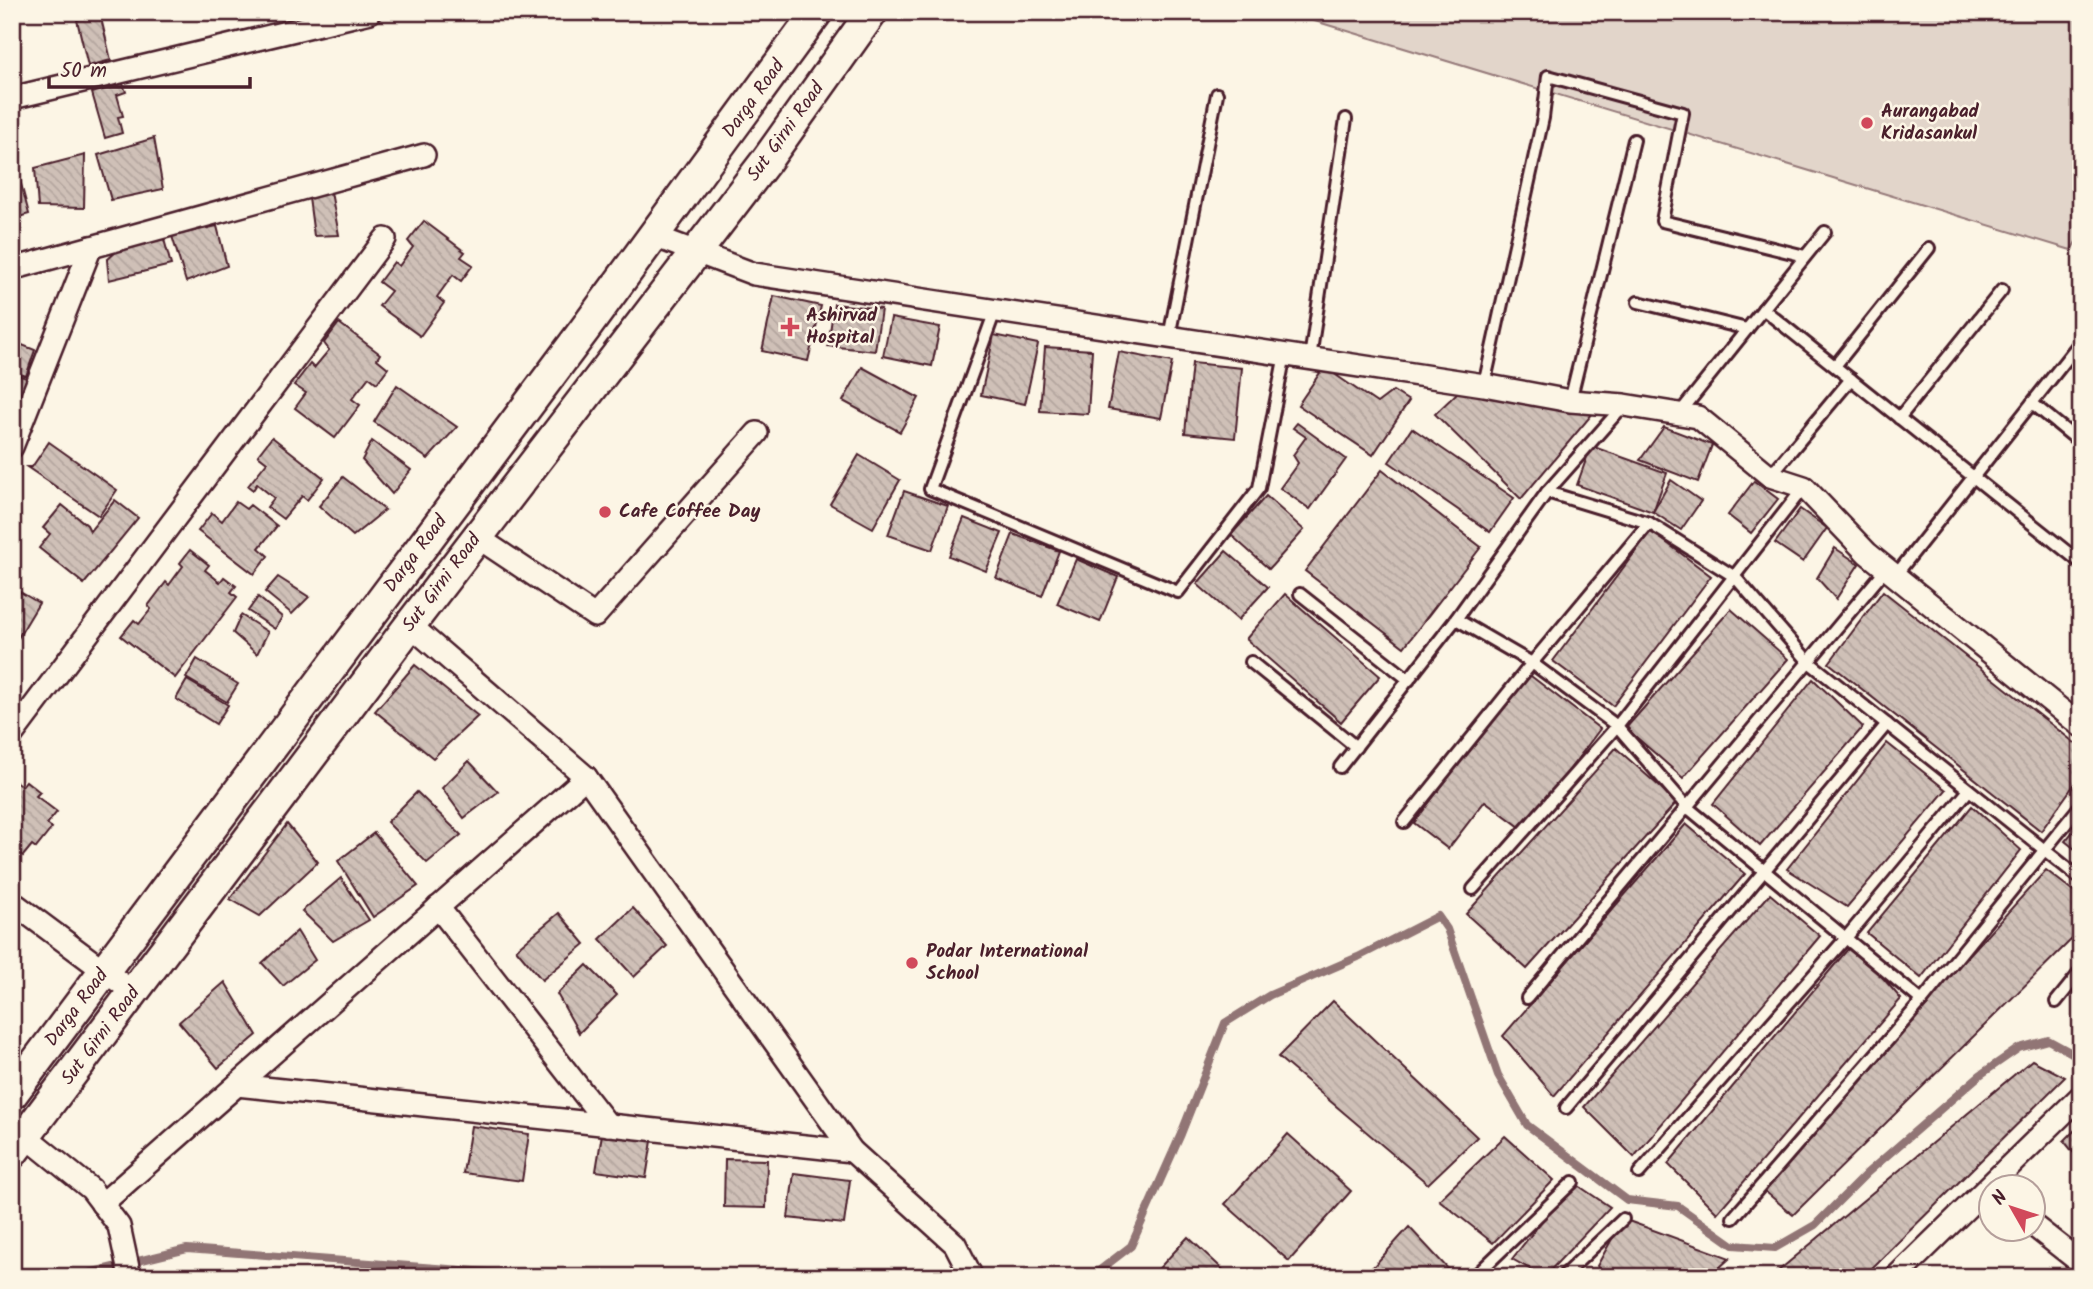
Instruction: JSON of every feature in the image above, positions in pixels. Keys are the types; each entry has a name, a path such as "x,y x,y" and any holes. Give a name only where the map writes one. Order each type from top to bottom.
{"main road":[{"name":"Darga Road","path":"12,1094 654,236 817,12"},
{"name":"Sut Girni Road","path":"17,1138 134,993 410,625 766,161 872,12"}],"street":[{"path":"12,98 370,12"},
{"path":"12,269 424,155"},
{"path":"654,236 754,274 1485,384 1570,401 1623,405 1698,417 1770,476 1804,487 1867,553 2081,726"},
{"path":"12,735 385,239"},
{"path":"12,447 91,247"},
{"path":"477,537 595,616 757,433"},
{"path":"410,625 586,777 852,1151 956,1244 972,1277"},
{"path":"102,1204 586,777"},
{"path":"12,902 134,993"},
{"path":"438,907 608,1125"},
{"path":"237,1085 852,1151"},
{"path":"2005,1174 2080,1097"},
{"path":"17,1138 91,1188 119,1226 130,1277"},
{"path":"1896,1277 1978,1201"},
{"path":"2048,1237 2081,1263"}],"lane":[{"path":"1485,384 1543,118 1548,76 1684,113 1662,221 1805,256"},
{"path":"1169,337 1217,94"},
{"path":"1310,358 1346,119"},
{"path":"1570,401 1634,140"},
{"path":"1679,415 1825,232"},
{"path":"1835,366 1929,248"},
{"path":"1899,418 2002,290"},
{"path":"1638,302 1747,330"},
{"path":"1763,309 2081,563"},
{"path":"995,311 930,489 1178,592 1259,488 1285,354"},
{"path":"1527,998 1809,662 1973,477 2081,341"},
{"path":"1770,476 1851,379"},
{"path":"2032,403 2081,443"},
{"path":"1340,767 1457,619 1546,492 1623,405"},
{"path":"1473,889 1617,726 1804,487"},
{"path":"1546,492 1649,523 1735,577 1809,662 2081,879"},
{"path":"1404,822 1649,523"},
{"path":"1300,594 1409,680"},
{"path":"1457,619 1532,663 1617,726 1687,807 1922,1001"},
{"path":"1251,662 1356,747"},
{"path":"1566,1108 1887,724"},
{"path":"1639,1173 1846,938 1969,790"},
{"path":"1733,1219 1922,1001 2081,805"},
{"path":"2056,1002 2081,971"},
{"path":"1474,1277 1573,1182"},
{"path":"1569,1274 1623,1219"}],"shaded area":[{"name":"Aurangabad Kridasankul","path":"1285,12 2081,12 2081,234 2071,250"}],"building":[{"path":"100,14 111,60 88,66 77,20"},
{"path":"123,84 126,92 117,95 123,116 118,117 122,133 105,138 92,93"},
{"path":"154,138 163,189 111,200 98,155"},
{"path":"85,155 84,208 38,207 35,168"},
{"path":"20,180 29,214 12,219 12,182"},
{"path":"331,192 339,235 314,236 309,198"},
{"path":"424,221 465,252 461,257 473,265 461,281 453,275 437,297 444,303 420,336 379,306 391,291 379,282 394,262 399,266 413,247 408,241"},
{"path":"217,226 227,266 186,282 172,236"},
{"path":"162,232 171,265 109,280 107,260 126,243"},
{"path":"774,296 821,306 808,361 762,351"},
{"path":"834,304 881,309 875,351 828,346"},
{"path":"891,318 940,327 932,366 883,356"},
{"path":"339,323 380,354 377,359 388,368 377,383 369,377 352,399 360,405 335,438 295,408 306,393 294,385 310,364 314,368 329,350 324,343"},
{"path":"994,335 1038,344 1025,404 981,395"},
{"path":"12,341 35,350 26,376 12,371"},
{"path":"1045,347 1092,350 1088,414 1040,411"},
{"path":"1119,352 1172,362 1161,418 1108,409"},
{"path":"1192,363 1242,368 1235,438 1185,433"},
{"path":"862,367 919,398 900,432 843,401"},
{"path":"1324,367 1377,403 1393,391 1409,401 1373,455 1298,405"},
{"path":"12,373 29,379 20,405 12,402"},
{"path":"397,385 457,427 428,459 374,422"},
{"path":"1458,392 1594,412 1521,499 1435,414"},
{"path":"1297,423 1346,459 1310,509 1280,488 1298,463 1293,455 1306,437 1293,428"},
{"path":"1664,427 1712,445 1698,482 1640,460"},
{"path":"1412,428 1514,498 1490,532 1389,462"},
{"path":"272,437 324,478 307,500 302,496 283,519 267,507 274,498 257,484 253,490 248,486 267,462 258,455"},
{"path":"372,441 411,470 392,494 362,460"},
{"path":"49,442 117,490 99,516 27,467 32,467"},
{"path":"1591,446 1667,473 1653,512 1577,485"},
{"path":"859,455 900,480 873,528 830,504"},
{"path":"1382,470 1481,547 1404,647 1305,571"},
{"path":"343,477 385,510 353,536 319,506"},
{"path":"1671,480 1701,501 1681,530 1653,512"},
{"path":"1754,481 1778,499 1751,533 1728,515"},
{"path":"904,491 948,506 932,550 888,535"},
{"path":"1266,496 1304,530 1269,569 1231,535"},
{"path":"115,500 138,518 84,584 39,548 50,534 43,528 62,505 87,525 90,531"},
{"path":"236,502 246,509 250,505 277,526 259,548 268,556 254,574 198,531 212,513 222,521"},
{"path":"1800,509 1827,528 1803,562 1775,543"},
{"path":"964,518 1002,533 986,571 949,556"},
{"path":"1651,531 1711,576 1613,706 1553,661"},
{"path":"1013,534 1059,551 1042,596 996,578"},
{"path":"1835,548 1859,564 1836,599 1817,578"},
{"path":"190,550 209,565 205,570 220,582 224,577 236,586 231,592 237,597 175,678 121,636 134,620 139,624 151,609 148,606 166,582 169,585 183,566 180,563"},
{"path":"1226,551 1268,587 1238,620 1197,584"},
{"path":"1076,559 1118,577 1100,622 1057,604"},
{"path":"278,577 309,597 292,614 265,592"},
{"path":"15,589 39,603 12,648 12,594"},
{"path":"1883,591 2081,748 2081,775 2041,831 1829,663"},
{"path":"1285,594 1380,676 1341,722 1246,639"},
{"path":"258,597 282,617 275,629 248,611"},
{"path":"1731,609 1788,659 1683,778 1626,728"},
{"path":"241,615 268,632 257,654 233,633"},
{"path":"197,659 238,684 227,702 186,678"},
{"path":"415,665 478,716 433,758 375,711"},
{"path":"1527,673 1600,729 1524,830 1485,801 1448,849 1414,823"},
{"path":"1813,679 1863,727 1760,846 1713,804"},
{"path":"187,680 228,705 216,724 176,699"},
{"path":"1887,743 1946,790 1847,907 1787,869"},
{"path":"1616,748 1677,802 1527,969 1466,914"},
{"path":"469,761 498,792 464,818 442,788"},
{"path":"12,779 22,786 26,781 40,792 36,796 57,812 47,824 52,828 36,848 32,845 23,856 12,847"},
{"path":"417,792 461,835 427,863 387,822"},
{"path":"1972,806 2021,850 1921,978 1867,933"},
{"path":"2081,822 2081,854 2065,841"},
{"path":"287,824 318,862 260,916 230,899"},
{"path":"1686,824 1745,874 1554,1096 1503,1036"},
{"path":"374,833 418,886 373,917 338,861"},
{"path":"2046,870 2081,897 2081,930 1793,1215 1760,1187"},
{"path":"341,878 369,920 333,941 302,911"},
{"path":"1770,894 1820,936 1634,1157 1584,1107"},
{"path":"633,908 667,946 634,977 600,939"},
{"path":"559,913 585,944 542,980 516,949"},
{"path":"297,931 315,960 283,986 262,963"},
{"path":"1853,943 1901,999 1717,1213 1668,1164"},
{"path":"587,965 617,995 579,1033 557,994"},
{"path":"225,982 257,1035 218,1068 179,1022"},
{"path":"1333,1001 1477,1137 1428,1184 1278,1057"},
{"path":"2032,1060 2065,1077 1863,1277 1771,1277"},
{"path":"2081,1124 2081,1162 2064,1141"},
{"path":"471,1126 529,1134 522,1181 463,1173"},
{"path":"602,1134 652,1141 646,1178 596,1171"},
{"path":"1288,1134 1351,1191 1289,1261 1225,1204"},
{"path":"1505,1136 1554,1180 1493,1243 1439,1200"},
{"path":"725,1159 767,1160 766,1208 724,1207"},
{"path":"794,1173 850,1180 844,1224 788,1218"},
{"path":"1573,1182 1610,1207 1544,1277 1512,1259"},
{"path":"1623,1219 1730,1258 1709,1277 1605,1277 1597,1266"},
{"path":"1409,1227 1453,1274 1451,1277 1364,1277"},
{"path":"1188,1237 1231,1277 1151,1277"}],"waterway":[{"path":"1091,1277 1131,1246 1181,1134 1225,1023 1270,995 1358,957 1438,916 1447,929 1498,1075 1527,1125 1627,1200 1678,1206 1733,1245 1775,1248 1815,1225 1867,1173 1980,1075 2019,1048 2048,1040 2081,1058"},
{"path":"85,1277 89,1273 187,1249 554,1277"}],"place":[{"name":"Aurangabad Kridasankul","path":"1867,123"},
{"name":"Ashirvad Hospital","path":"790,327"},
{"name":"Cafe Coffee Day","path":"605,512"},
{"name":"Podar International School","path":"912,963"}]}
